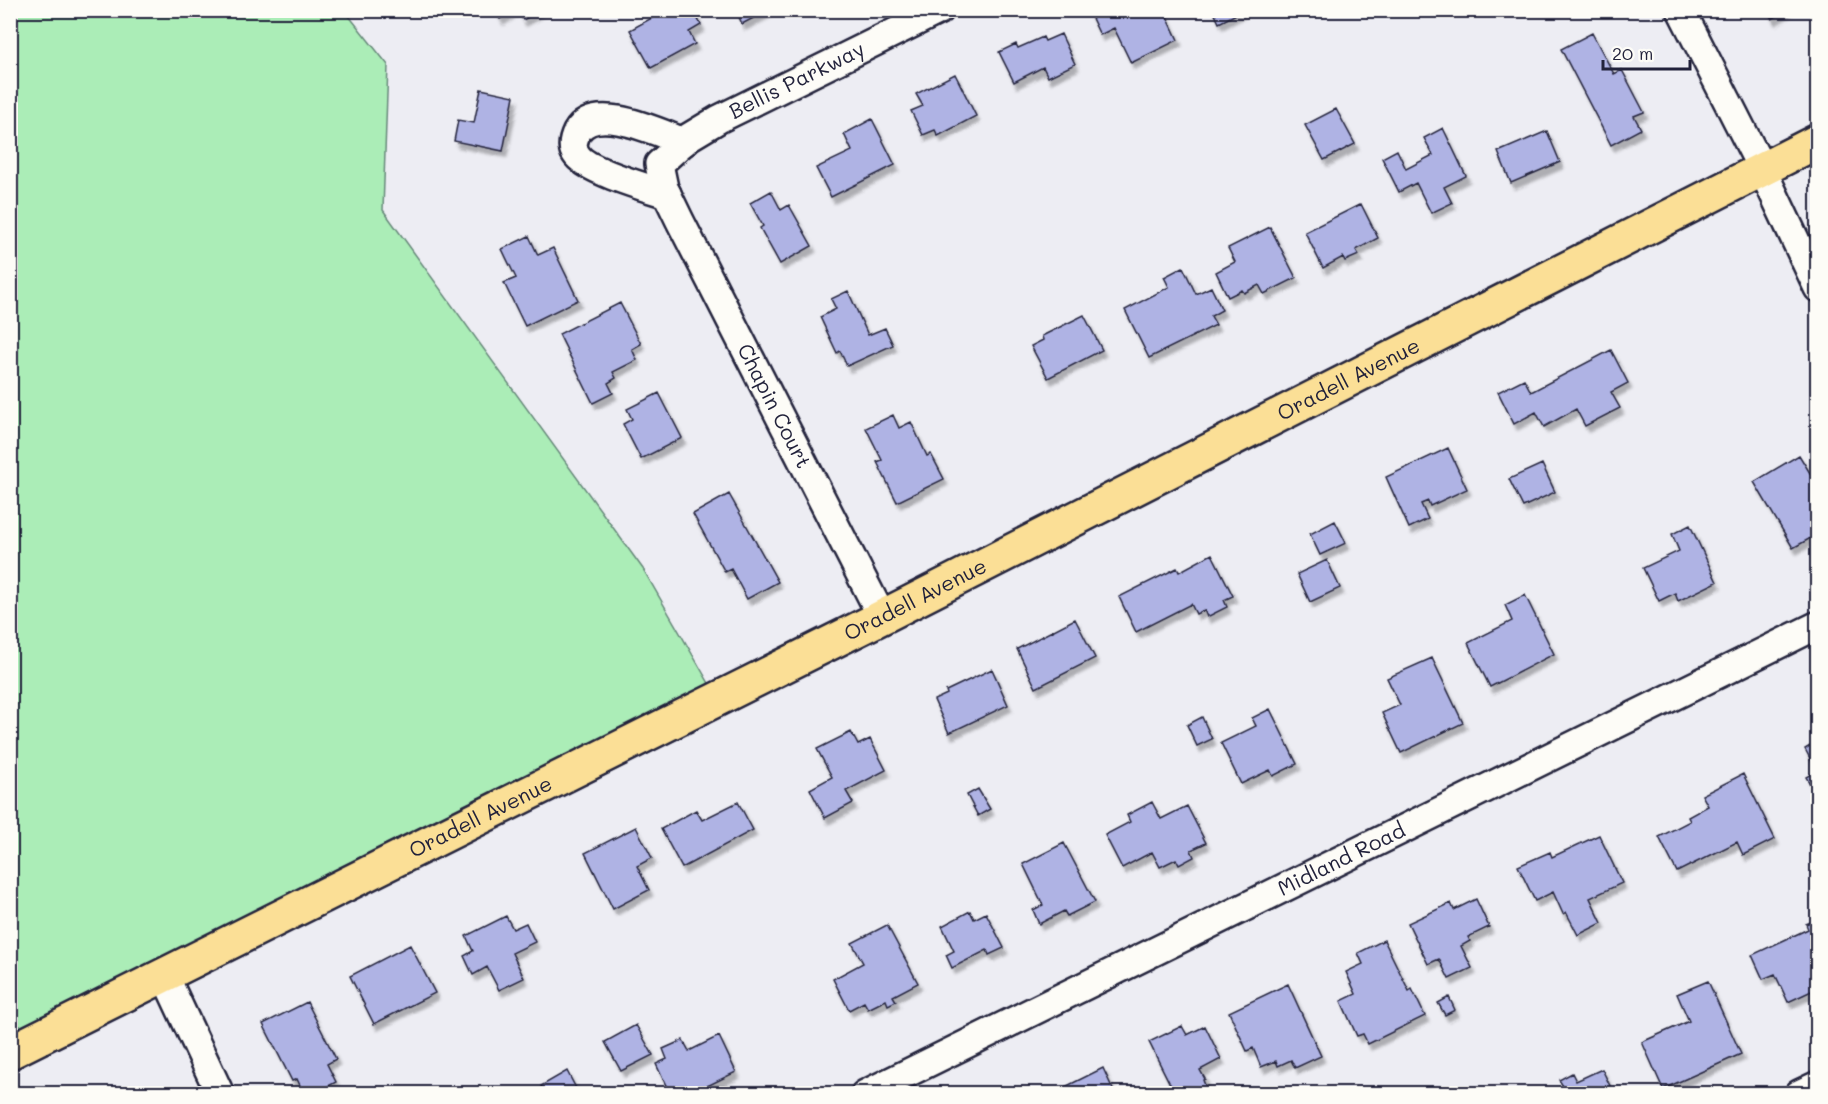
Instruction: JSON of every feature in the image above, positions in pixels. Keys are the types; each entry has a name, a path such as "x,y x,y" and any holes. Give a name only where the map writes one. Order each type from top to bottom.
{"main road":[{"name":"Oradell Avenue","path":"10,1052 882,617 1818,141"}],"street":[{"name":"Bellis Parkway","path":"659,164 684,142 719,119 940,10"},
{"path":"1681,10 1762,169 1818,288"},
{"path":"667,194 606,173 581,159 575,154 573,145 576,135 581,126 593,121 614,118 684,142"},
{"name":"Chapin Court","path":"659,164 664,188 882,617"},
{"name":"Midland Road","path":"865,1094 1818,625"},
{"path":"164,974 220,1094"},
{"path":"1799,1094 1818,1084"}],"green space":[{"path":"11,11 345,11 388,65 383,210 643,569 718,699 11,1052"}],"building":[{"path":"495,10 514,10 500,19"},
{"path":"518,10 541,10 523,20"},
{"path":"666,10 693,10 701,25 689,32 695,44 651,68 630,30"},
{"path":"736,10 769,10 742,24"},
{"path":"1088,10 1164,10 1178,40 1131,63 1114,28 1100,35"},
{"path":"1213,10 1244,10 1219,23"},
{"path":"1767,10 1787,10 1772,19"},
{"path":"1592,33 1614,74 1622,70 1644,112 1634,116 1641,129 1611,145 1561,49"},
{"path":"1061,34 1075,64 1048,77 1043,67 1014,82 999,52 1016,44 1018,48 1043,37 1045,41"},
{"path":"955,74 976,116 938,136 935,130 923,135 911,111 923,106 916,94"},
{"path":"481,89 514,96 503,151 454,141 458,120 474,123"},
{"path":"1336,109 1355,144 1324,160 1305,125"},
{"path":"872,119 895,165 831,197 816,168 852,151 844,134"},
{"path":"1443,128 1466,176 1444,187 1452,203 1431,213 1416,183 1399,192 1382,158 1397,150 1406,169 1433,155 1424,138"},
{"path":"1547,131 1560,162 1511,183 1498,152"},
{"path":"771,191 781,210 789,205 812,246 780,264 760,228 763,226 750,203"},
{"path":"1361,204 1378,238 1356,250 1359,255 1345,261 1343,257 1323,268 1305,232"},
{"path":"1270,227 1296,278 1264,294 1259,285 1244,293 1242,290 1228,297 1216,272 1235,262 1228,248"},
{"path":"529,236 538,255 553,248 578,300 525,326 504,283 516,278 502,249"},
{"path":"1183,267 1196,294 1211,287 1222,310 1211,316 1216,325 1149,358 1125,310 1169,287 1164,277"},
{"path":"848,291 868,335 885,328 893,345 847,366 840,351 837,353 820,317 836,309 831,299"},
{"path":"620,303 641,344 632,349 637,360 613,372 616,378 608,383 613,393 593,403 559,334"},
{"path":"1084,315 1102,350 1048,378 1031,346 1043,340 1042,336"},
{"path":"1611,350 1628,383 1611,392 1620,408 1585,426 1576,409 1544,427 1536,412 1514,424 1498,392 1524,379 1531,392"},
{"path":"659,393 682,438 641,459 623,424 632,419 627,409"},
{"path":"893,415 899,428 911,422 927,456 931,454 944,479 897,502 877,462 882,460 866,428"},
{"path":"1448,448 1467,489 1430,506 1428,501 1421,504 1428,519 1409,528 1386,477"},
{"path":"1799,455 1818,486 1818,534 1793,548 1754,482"},
{"path":"1542,464 1555,492 1523,507 1509,479"},
{"path":"729,494 778,582 747,599 731,569 725,572 693,514"},
{"path":"1335,521 1346,543 1320,555 1310,534"},
{"path":"1690,525 1717,582 1678,601 1675,593 1659,601 1643,568 1679,551 1672,534"},
{"path":"1212,554 1233,596 1224,600 1227,607 1207,617 1204,610 1196,614 1191,604 1136,632 1119,597 1177,568 1179,572"},
{"path":"1327,560 1340,588 1310,602 1297,574"},
{"path":"1525,595 1554,654 1490,687 1468,643 1512,621 1505,605"},
{"path":"1075,619 1095,658 1036,688 1017,649"},
{"path":"1432,658 1463,723 1401,753 1382,713 1400,705 1387,678"},
{"path":"992,669 1008,705 949,733 934,700 947,694 946,691"},
{"path":"1270,709 1297,764 1273,776 1270,770 1241,784 1221,743 1256,726 1252,718"},
{"path":"1202,717 1212,739 1197,746 1187,725"},
{"path":"851,732 858,745 870,739 886,770 846,791 853,803 825,818 810,789 832,777 817,749"},
{"path":"1818,741 1818,797 1806,777 1817,771 1805,749"},
{"path":"1743,774 1775,839 1743,855 1737,842 1677,872 1659,837 1690,821 1688,817 1708,806 1702,795"},
{"path":"978,789 990,809 978,816 967,795"},
{"path":"738,802 753,830 682,868 661,829 696,810 702,820"},
{"path":"1152,802 1161,819 1187,806 1206,843 1191,850 1194,857 1179,865 1176,859 1160,867 1152,852 1122,868 1105,835 1130,822 1127,815"},
{"path":"636,827 652,858 637,866 649,890 613,909 585,853"},
{"path":"1599,835 1622,883 1590,898 1602,923 1578,935 1566,912 1563,914 1553,892 1535,901 1518,866 1550,852 1552,857"},
{"path":"1064,843 1095,902 1067,916 1064,911 1039,924 1033,910 1043,905 1023,864"},
{"path":"1476,899 1489,927 1468,937 1470,941 1461,946 1472,968 1449,979 1439,959 1428,964 1408,923 1451,903 1454,910"},
{"path":"970,911 974,919 986,913 1004,948 989,955 987,950 952,968 946,955 954,951 942,926"},
{"path":"506,916 513,929 526,923 535,942 512,953 524,978 499,990 487,967 473,975 464,956 473,951 466,936"},
{"path":"1818,919 1818,963 1811,966 1818,980 1818,988 1788,1002 1775,974 1763,979 1752,955 1808,929 1806,924"},
{"path":"887,925 918,983 893,996 896,1001 888,1005 886,1000 868,1009 864,1002 849,1010 833,979 863,963 852,943"},
{"path":"1384,940 1409,991 1412,989 1425,1016 1368,1044 1363,1034 1357,1036 1341,1001 1356,994 1346,972 1363,964 1358,953"},
{"path":"410,945 435,993 374,1024 350,976"},
{"path":"1708,981 1741,1054 1663,1089 1642,1042 1689,1021 1677,994"},
{"path":"1288,984 1321,1056 1295,1068 1291,1060 1278,1066 1276,1061 1261,1067 1253,1048 1247,1051 1229,1012"},
{"path":"1449,997 1455,1010 1445,1015 1438,1003"},
{"path":"307,1002 336,1059 327,1064 336,1082 314,1094 304,1094 297,1079 292,1081 263,1024"},
{"path":"636,1025 653,1055 621,1071 605,1042"},
{"path":"1182,1026 1187,1035 1205,1026 1221,1059 1200,1070 1205,1079 1203,1080 1206,1088 1194,1094 1175,1094 1149,1042"},
{"path":"719,1036 736,1072 691,1094 670,1094 656,1064 667,1059 663,1049 683,1040 689,1051"},
{"path":"1103,1068 1115,1094 1051,1094"},
{"path":"1602,1069 1612,1090 1606,1094 1548,1094 1563,1086 1559,1080 1572,1073 1576,1081"},
{"path":"567,1071 579,1094 545,1094 541,1086"}]}
